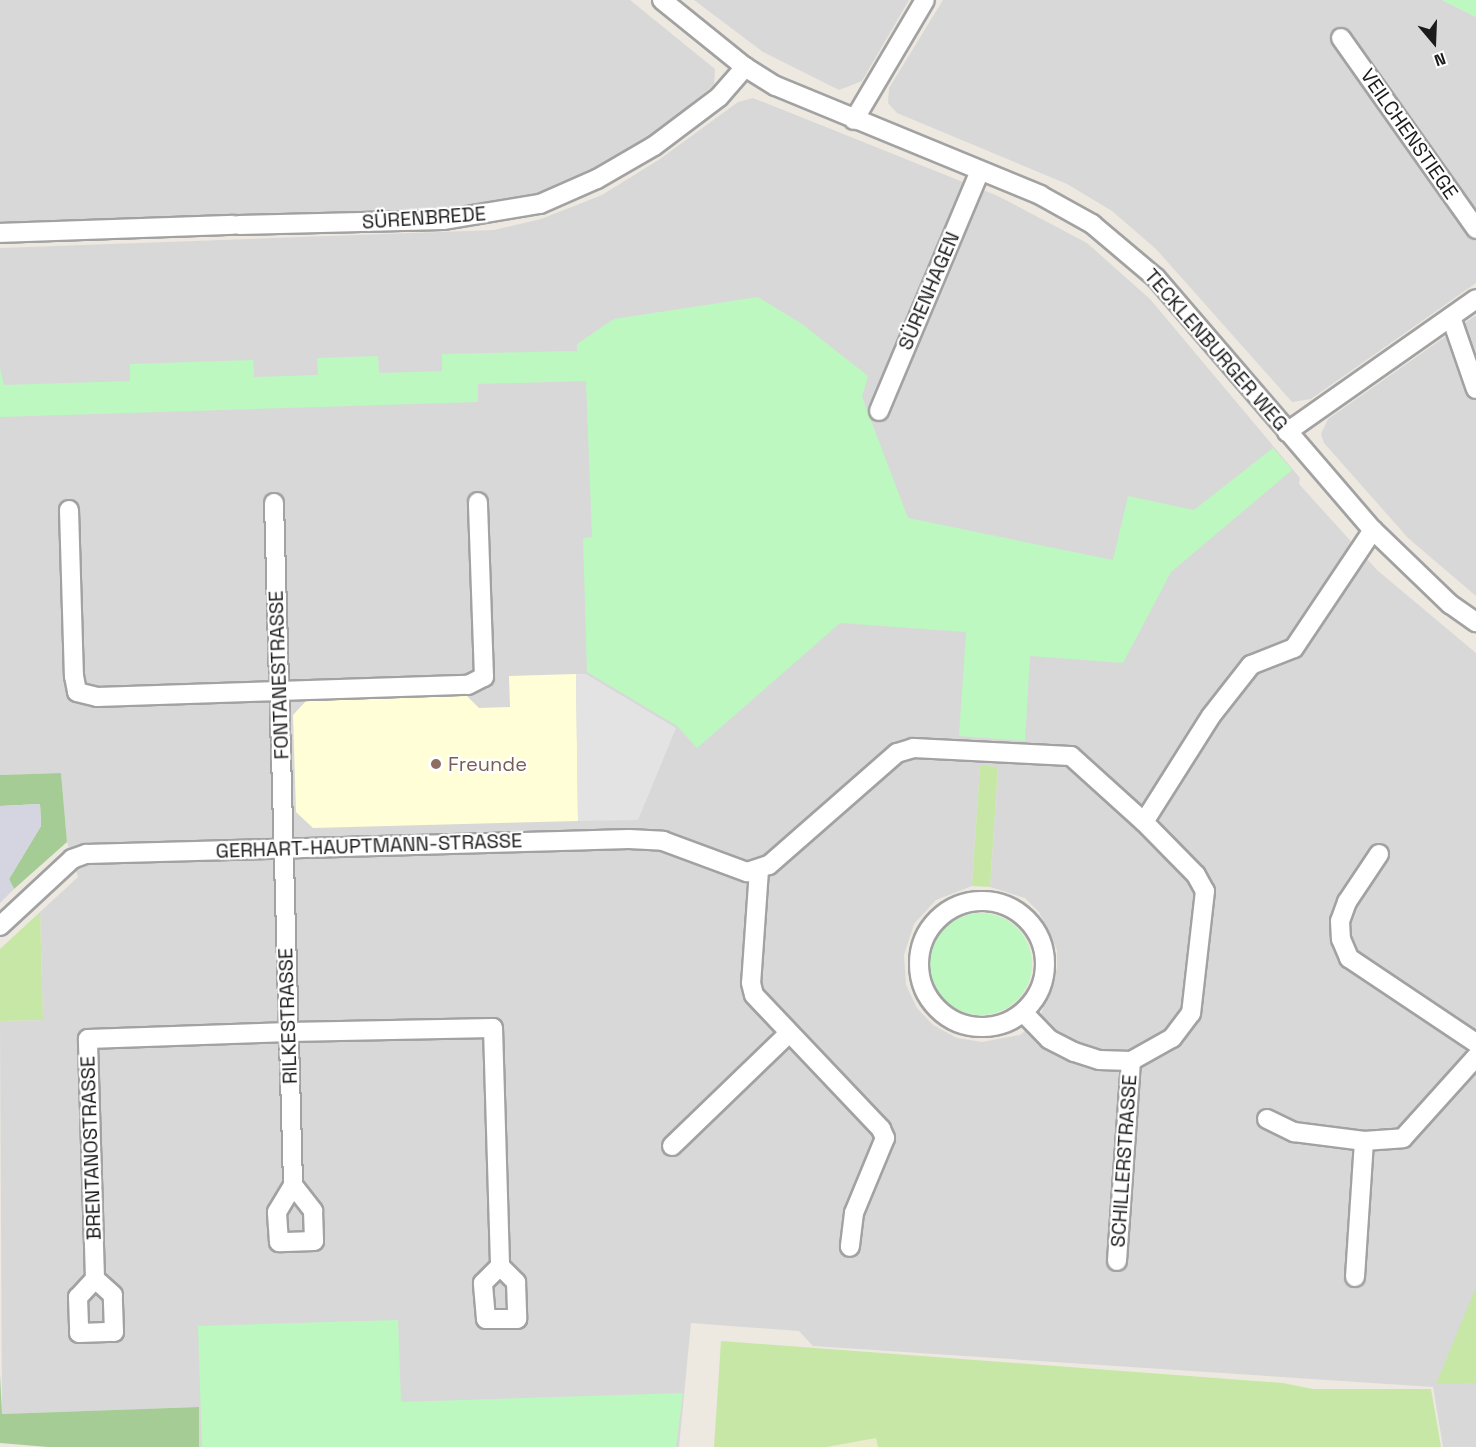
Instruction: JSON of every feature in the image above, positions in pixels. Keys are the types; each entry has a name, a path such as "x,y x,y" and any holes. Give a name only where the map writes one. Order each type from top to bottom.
{"street":[{"name":"TECKLENBURGER WEG","path":"662,0 745,67 776,86 1040,195 1092,224 1156,278 1373,530 1450,604 1476,621"},
{"path":"854,120 925,0"},
{"name":"VEILCHENSTIEGE","path":"1341,38 1476,230"},
{"name":"SÜRENBREDE","path":"0,233 443,220 540,204 597,179 654,146 718,97 745,67"},
{"name":"SÜRENHAGEN","path":"879,411 980,171"},
{"path":"1287,432 1476,299"},
{"path":"1451,317 1476,389"},
{"path":"69,510 77,692 97,697 468,685 484,677 478,502"},
{"name":"FONTANESTRASSE","path":"274,503 283,848"},
{"path":"1144,822 1224,699 1251,665 1294,648 1373,530"},
{"name":"SCHILLERSTRASSE","path":"759,870 897,753 913,747 1071,756 1144,822 1196,875 1205,891 1205,914 1195,952 1191,1013 1186,1025 1172,1038 1131,1061 1099,1060 1074,1052 1049,1039 1023,1012"},
{"name":"GERHART-HAUPTMANN-STRASSE","path":"0,926 72,859 86,854 629,839 663,841 735,870 759,870"},
{"name":"RILKESTRASSE","path":"283,848 293,1185"},
{"path":"1379,854 1347,902 1340,921 1349,958 1476,1043"},
{"path":"759,870 751,983 760,1005 881,1129 885,1138 854,1214 850,1246"},
{"path":"981,901 1003,905 1022,915 1036,932 1044,952 1044,974 1037,995 1023,1012 1003,1023 981,1027 959,1023 940,1011 926,994 919,974 923,942 941,915 960,905 981,901"},
{"path":"289,1032 493,1028 500,1266"},
{"name":"BRENTANOSTRASSE","path":"95,1279 88,1039 289,1032"},
{"path":"672,1146 788,1034"},
{"path":"1267,1119 1294,1132 1329,1133 1364,1141 1403,1138 1413,1131 1476,1057"},
{"name":"SCHILLERSTRASSE","path":"1117,1261 1131,1061"},
{"path":"1355,1277 1364,1141"}],"shaded area":[{"path":"0,0 630,0 715,69 714,85 649,137 594,171 539,194 488,204 445,210 0,223"},
{"path":"694,0 909,0 862,81 839,90 763,52"},
{"path":"943,0 1442,0 1476,17 1476,283 1311,399 1292,402 1156,249 1112,211 1067,184 897,113 888,103 889,88"},
{"path":"753,98 998,196 1087,243 1150,299 1300,478 1299,484 1377,570 1476,653 1476,1447 1443,1447 1433,1387 813,1346 799,1331 691,1323 679,1447 199,1447 199,1407 2,1414 0,1021 43,1020 40,912 78,877 67,842 61,773 0,775 0,248 494,230 541,219 602,195 660,159 738,102","holes":["980,766 998,767 990,887 1025,898 1039,912 1057,950 1057,968 1039,1020 1020,1035 982,1042 957,1038 933,1025 917,1008 906,985 904,955 914,924 936,900 972,886"]},
{"path":"1476,315 1476,596 1408,538 1324,443 1321,434 1328,419"},
{"name":"Freunde","path":"576,674 578,821 313,828 296,812 293,715 306,701 467,696 479,708 510,707 509,676"},
{"path":"576,674 586,674 676,728 638,820 578,821"},
{"path":"61,773 67,842 14,889 9,879 41,826 40,804 0,806 0,775"},
{"path":"40,804 41,826 9,879 14,889 0,903 0,806"},
{"path":"0,1374 2,1414 199,1407 199,1447 48,1447 0,1443"},
{"path":"877,1438 878,1447 826,1447"}],"green space":[{"path":"1442,0 1476,0 1476,17"},
{"path":"758,297 802,324 868,376 862,397 908,518 1113,560 1128,496 1194,510 1273,448 1292,470 1171,572 1123,663 1030,656 1025,741 959,736 966,632 840,623 697,748 677,726 587,672 583,538 592,537 586,381 478,384 478,402 0,417 0,368 4,385 130,381 130,364 253,360 254,377 318,375 317,358 378,356 379,373 442,371 442,354 577,351 577,344 614,319"},
{"path":"980,765 998,767 990,887 972,886"},
{"path":"40,912 43,1020 0,1021 0,949"},
{"path":"981,913 1001,917 1017,928 1028,944 1032,964 1028,984 1017,1000 1001,1011 981,1015 961,1011 945,1000 934,984 930,964 934,944 945,928 961,917"},
{"path":"1476,1287 1476,1383 1436,1384"},
{"path":"398,1320 401,1402 683,1393 676,1447 202,1447 198,1326"},
{"path":"721,1341 1283,1383 1313,1389 1431,1389 1441,1447 878,1447 876,1438 826,1447 714,1447"}],"place":[{"name":"Freunde","path":"436,764"}]}
